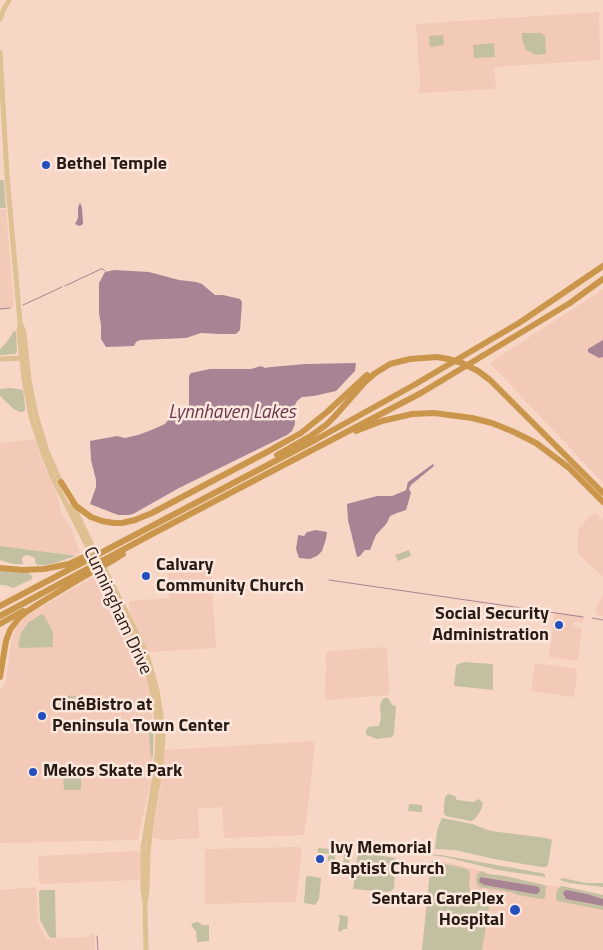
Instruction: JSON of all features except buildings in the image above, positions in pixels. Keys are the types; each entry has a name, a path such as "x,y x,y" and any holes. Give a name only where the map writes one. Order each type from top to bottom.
{"highway":[{"path":"0,606 317,439 414,385 519,323 603,266"},
{"path":"0,616 421,393 570,303 603,279"},
{"path":"61,482 76,506 91,517 114,523 135,520 152,513 289,440 319,419 364,377 376,369 410,359 437,358 457,362 478,371 493,383 603,492"},
{"path":"262,467 279,454 326,425 364,383 390,364"},
{"path":"326,442 382,421 412,414 452,415 472,418 492,423 536,444 568,467 603,502"},
{"path":"0,568 23,570 69,564 156,524"},
{"path":"0,624 112,561 154,533"},
{"path":"0,564 32,569"},
{"path":"0,677 6,641 13,625 26,612 78,580"}],"main road":[{"path":"0,19 9,0"},
{"path":"0,52 2,145 20,322 24,332 24,358 0,359"},
{"name":"Cunningham Drive","path":"24,358 36,415 47,451 86,539"},
{"name":"Cunningham Drive","path":"24,358 27,400 38,441 53,478 138,635 148,658 157,690 163,736 159,782 149,837 145,905 146,950"}],"shaded area":[{"path":"599,12 600,60 494,67 496,89 419,93 420,81 416,24"},
{"path":"522,33 541,33 545,36 546,54 536,55 526,50 522,40"},
{"path":"443,35 444,45 430,47 429,36"},
{"path":"494,43 495,57 474,58 473,45"},
{"path":"0,180 4,180 6,208 0,208"},
{"path":"0,209 6,209 14,308 0,309"},
{"path":"603,289 603,483 490,363"},
{"path":"14,331 16,332 17,352 15,354 0,355 0,349"},
{"path":"0,389 23,390 25,410 23,412 14,409 0,396"},
{"path":"35,439 43,464 57,492 62,515 70,525 80,553 76,555 0,546 0,443"},
{"path":"596,513 603,520 603,577 578,554 578,529 591,515"},
{"path":"0,546 76,556 59,562 38,565 35,563 35,558 28,555 22,558 23,564 13,564 0,560"},
{"path":"409,550 411,556 398,561 395,555"},
{"path":"168,564 211,570 216,648 149,652 146,650 143,638 132,617 129,601 169,598"},
{"path":"0,570 29,573 32,579 13,588 0,585"},
{"path":"97,575 123,621 141,663 150,694 154,742 152,778 138,840 0,843 0,689 6,680 12,636 18,625 27,615"},
{"path":"603,595 603,616 596,615 595,609"},
{"path":"555,612 584,616 583,623 574,622 573,626 582,628 578,659 576,661 549,657"},
{"path":"42,614 53,632 53,647 20,648 18,646 21,633 29,622"},
{"path":"387,647 389,695 325,700 326,652"},
{"path":"464,662 492,664 493,690 455,686 456,665"},
{"path":"535,663 576,669 574,697 531,691"},
{"path":"61,696 78,696 78,704 61,704"},
{"path":"384,698 388,698 392,705 396,706 394,733 392,737 377,739 366,735 366,731 368,727 379,726 381,718 380,706"},
{"path":"148,722 153,727 153,756 151,758"},
{"path":"315,741 304,835 224,838 222,807 194,809 198,809 199,838 165,840 153,838 161,787 165,787 160,786 164,750"},
{"path":"81,776 81,790 64,790 63,777"},
{"path":"448,794 455,796 457,800 473,802 479,799 483,803 481,810 474,820 446,816 444,805 445,797"},
{"path":"409,804 422,805 422,812 408,811"},
{"path":"442,818 472,824 491,831 552,840 548,865 541,867 455,850 435,849 437,830"},
{"path":"299,847 302,850 296,902 205,904 206,849"},
{"path":"319,848 351,851 353,852 347,858 350,863 343,863 344,855 337,854 335,862 328,861 330,854 319,853 317,851"},
{"path":"139,851 141,855 141,878 137,880 41,884 39,882 39,856"},
{"path":"358,852 396,858 394,888 392,891 353,889"},
{"path":"422,854 441,855 541,873 545,874 545,877 498,870 445,857"},
{"name":"Sentara CarePlex Hospital","path":"432,861 440,861 493,875 603,895 603,950 422,950"},
{"path":"432,861 467,869 470,872 470,889 474,893 486,895 489,898 490,902 482,950 422,950"},
{"path":"482,871 488,874 544,885 546,886 545,897 541,899 479,887 476,882 477,874","holes":["483,877 535,886 540,892 534,894 481,884"]},
{"path":"306,877 321,878 319,899 315,905 304,903"},
{"path":"562,878 586,883 603,883 603,887 569,883 560,880"},
{"path":"562,886 603,895 603,899 565,890 563,896 566,899 603,906 603,910 558,901 556,899 557,890"},
{"path":"36,887 38,923 47,939 90,937 90,934 95,934 95,950 0,950 0,890"},
{"path":"55,890 56,938 50,938 40,920 39,891"},
{"path":"338,915 347,916 348,918 347,929 343,929 341,932 338,931 340,919"},
{"path":"198,922 202,925 209,925 209,941 197,942 196,931 191,925"}],"water":[{"path":"80,202 83,223 79,226 75,224 78,218"},
{"path":"114,270 149,272 179,280 196,282 202,284 215,295 240,299 242,302 240,330 236,334 201,333 186,338 140,340 134,346 106,347 101,339 99,283 105,272"},
{"path":"603,340 603,357 599,358 588,352 588,349"},
{"name":"Lynnhaven Lakes","path":"356,363 355,371 336,391 302,397 297,401 294,407 295,424 292,431 287,435 179,488 133,514 118,515 90,504 96,487 96,480 91,460 90,441 117,436 125,438 165,424 172,415 189,407 189,376 191,373 210,369 251,369 261,366 265,368 305,364"},
{"path":"433,464 434,466 411,485 409,489 411,493 406,510 390,516 387,523 376,535 370,550 365,550 357,557 348,520 347,504 377,496 392,496 404,491 408,482"},
{"path":"316,530 327,532 322,551 310,559 299,558 296,549 298,535 304,536 307,532"},
{"path":"481,877 535,886 539,887 540,891 534,894 484,885 479,882"},
{"path":"567,890 603,899 603,906 566,899 563,894"}],"waterway":[{"path":"65,286 101,269 105,271"},
{"path":"23,305 62,287"},
{"path":"0,309 10,308"},
{"path":"329,580 583,617"},
{"path":"592,618 603,620"},
{"path":"97,936 98,950"}],"place":[{"name":"Bethel Temple","path":"46,165"},
{"name":"Calvary Community Church","path":"146,576"},
{"name":"Social Security Administration","path":"559,625"},
{"name":"CinéBistro at Peninsula Town Center","path":"42,716"},
{"name":"Mekos Skate Park","path":"33,772"},
{"name":"Ivy Memorial Baptist Church","path":"320,859"},
{"name":"Sentara CarePlex Hospital","path":"515,910"}]}
